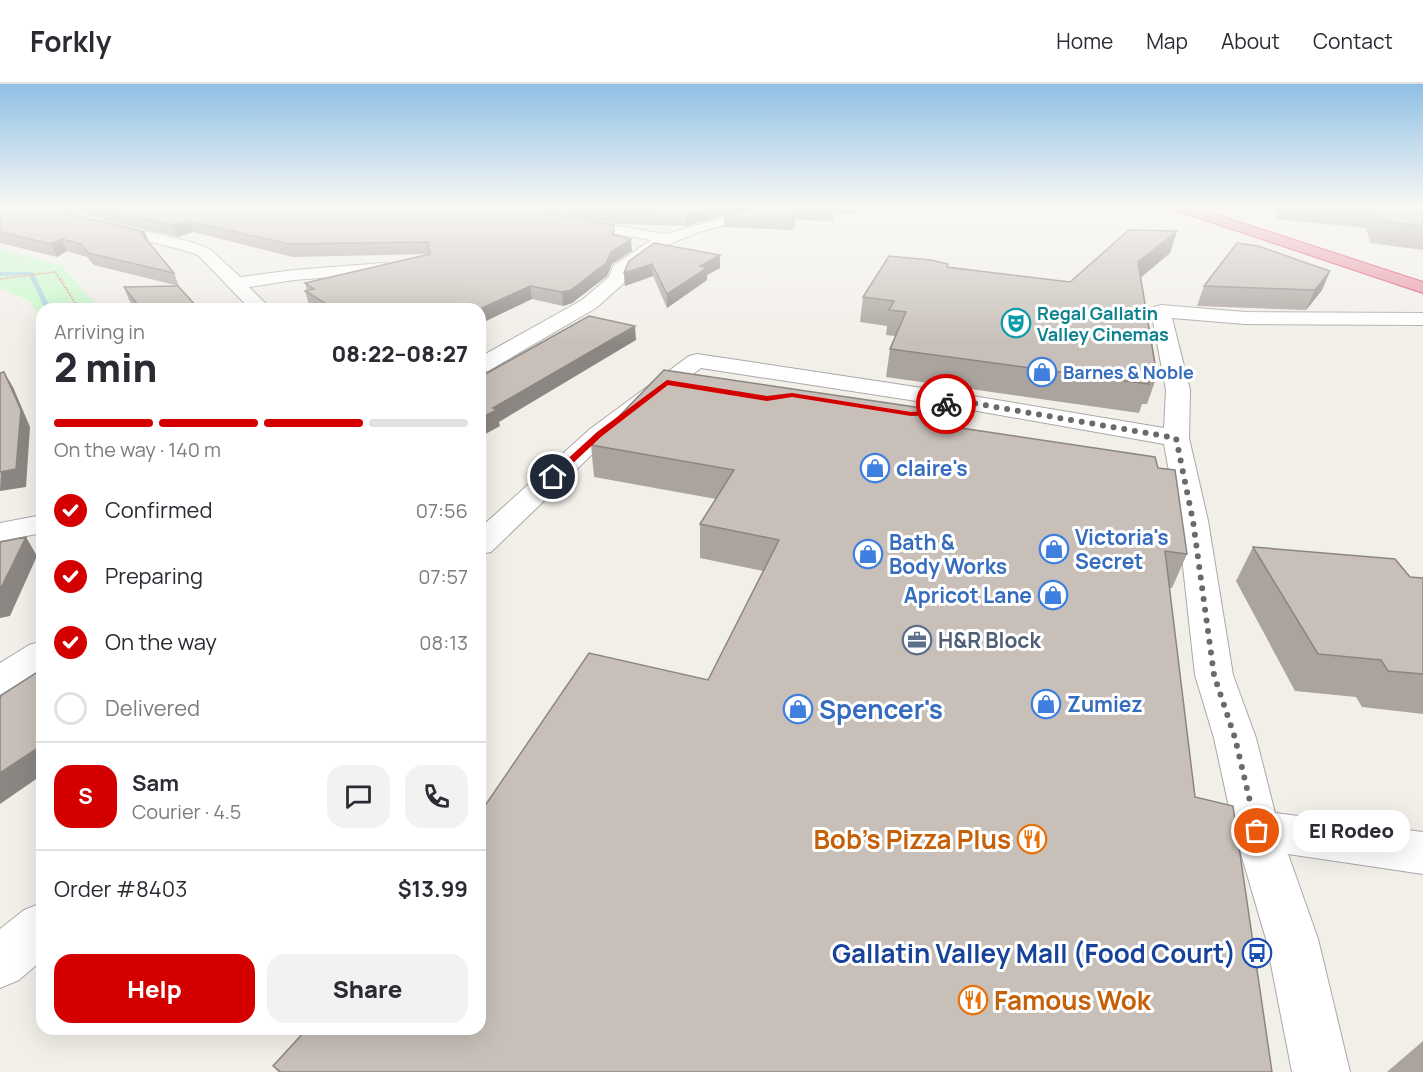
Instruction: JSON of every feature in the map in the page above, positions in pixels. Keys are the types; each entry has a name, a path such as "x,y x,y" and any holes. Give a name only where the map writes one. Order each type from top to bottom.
{"highway":[{"path":"1318,253 1423,288"}],"street":[{"path":"205,253 255,303"},
{"path":"486,363 589,304 618,279 619,270 642,253"},
{"path":"237,283 294,275 383,268"},
{"path":"1321,1072 1292,939 1257,831 1235,738 1214,675 1193,521 1176,438 1178,390 1161,311 1245,318 1423,319"},
{"path":"1357,319 1423,326"},
{"path":"486,539 599,434 697,362 793,390 911,414 932,413 945,406 949,399 1176,438"},
{"path":"667,382 700,388"},
{"path":"0,532 36,525"},
{"path":"0,681 36,658"},
{"path":"1257,831 1423,853"},
{"path":"0,962 36,932"}],"path":[{"path":"0,279 55,272 74,303"}],"green space":[{"path":"0,253 16,253 61,265 95,303 36,303 36,312 30,301 0,288"}],"building":[{"path":"88,253 158,253 174,273"},
{"path":"610,253 606,263 571,290 562,292 530,286 486,306 486,303 325,303 305,291 314,289 305,283 430,254"},
{"path":"640,253 720,255 700,266 707,268 667,294 652,264 624,273 629,261"},
{"path":"1103,253 1149,253 1138,262 1157,376 1147,375 1149,384 890,349 906,312 889,310 894,301 863,297 889,256 931,260 948,264 947,267 1070,282"},
{"path":"1229,253 1278,253 1330,271 1315,290 1204,286"},
{"path":"178,286 194,303 136,303 124,287"},
{"path":"589,316 635,326 493,408 497,410 486,415 486,374"},
{"path":"664,370 942,411 941,425 1155,457 1158,468 1175,470 1187,554 1165,551 1195,797 1233,806 1272,1072 281,1072 273,1066 301,1035 486,1035 486,804 589,653 708,680 779,540 700,524 734,470 591,445"},
{"path":"4,372 21,410 16,469 0,472 0,373"},
{"path":"26,537 0,590 0,542"},
{"path":"1253,547 1395,559 1410,577 1423,578 1423,674 1388,671 1381,660 1318,654"},
{"path":"36,673 36,749 0,773 1,697"}],"waterway":[{"path":"0,274 31,273 45,303"}],"way so far":[{"path":"946,404 949,399 1176,438 1193,521 1214,675 1235,738 1257,831"}],"place":[{"name":"Regal Gallatin Valley Cinemas","path":"1016,323"},
{"name":"Barnes & Noble","path":"1042,372"},
{"name":"claire's","path":"875,468"},
{"name":"Victoria's Secret","path":"1054,549"},
{"name":"Bath & Body Works","path":"868,554"},
{"name":"Apricot Lane","path":"1053,595"},
{"name":"H&R Block","path":"917,640"},
{"name":"Zumiez","path":"1046,704"},
{"name":"Spencer's","path":"798,709"},
{"name":"El Rodeo","path":"1257,831"},
{"name":"Bob's Pizza Plus","path":"1032,839"},
{"name":"Gallatin Valley Mall (Food Court)","path":"1257,953"},
{"name":"Famous Wok","path":"973,1000"}],"route":[{"path":"553,477 599,434 667,382 767,398 792,395 911,414 932,413 946,404"}]}
